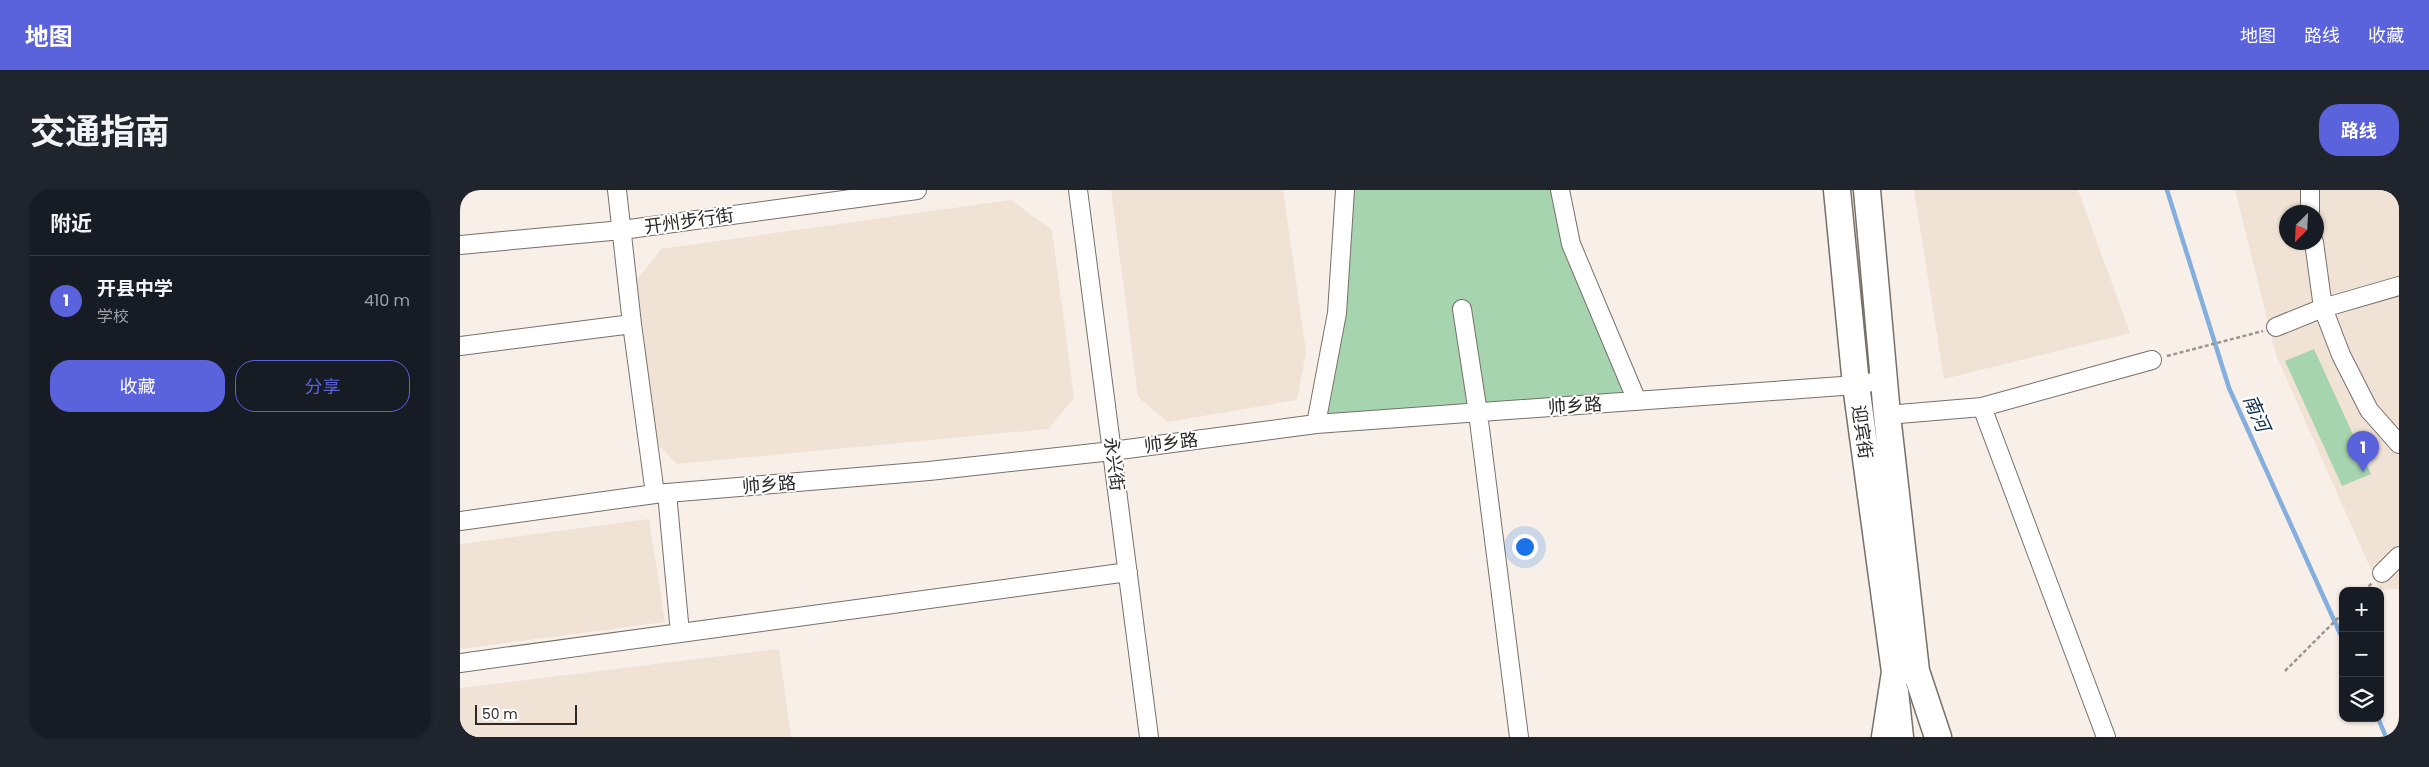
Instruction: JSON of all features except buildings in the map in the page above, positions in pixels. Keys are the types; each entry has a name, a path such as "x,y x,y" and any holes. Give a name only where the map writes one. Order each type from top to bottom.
{"highway":[{"name":"迎宾街","path":"1837,190 1856,385 1906,672"},
{"name":"迎宾街","path":"1867,190 1888,415 1906,672"},
{"path":"1890,736 1906,672"},
{"path":"1906,672 1938,737"}],"main road":[{"path":"1906,672 1924,737"}],"street":[{"path":"617,190 632,324 661,494 680,633"},
{"name":"开州步行街","path":"460,245 622,230 917,190"},
{"name":"永兴街","path":"1078,190 1149,737"},
{"path":"1316,424 1337,313 1345,190"},
{"path":"1560,190 1571,244 1637,401"},
{"path":"2310,190 2310,205"},
{"path":"2315,250 2323,308 2341,354 2369,410 2399,444"},
{"path":"2276,327 2323,308 2399,286"},
{"path":"1462,309 1478,413 1519,737"},
{"path":"460,346 632,324"},
{"path":"1888,415 1982,406 2152,360"},
{"name":"帅乡路","path":"460,521 661,494 929,471 1112,451 1316,424 1856,385 1884,380"},
{"path":"1982,406 2106,737"},
{"path":"2382,573 2399,556"},
{"path":"460,663 1128,572"}],"path":[{"path":"2152,360 2276,327"},
{"path":"2285,672 2339,617"}],"shaded area":[{"path":"1111,190 1283,190 1306,352 1297,400 1167,422 1138,397"},
{"path":"1914,190 2078,190 2130,333 1944,379"},
{"path":"2235,190 2399,190 2399,589 2384,590 2384,587 2379,587 2276,355"},
{"path":"1011,200 1052,230 1074,398 1048,429 677,464 656,443 637,280 661,249"},
{"path":"649,519 665,622 460,649 460,544"},
{"path":"779,649 791,737 460,737 460,688"}],"green space":[{"path":"1345,190 1560,190 1637,401 1316,424"},
{"path":"2314,349 2371,474 2342,486 2285,361"}],"waterway":[{"name":"南河","path":"2167,190 2229,388 2339,632"},
{"name":"南河","path":"2380,722 2386,737"}],"place":[{"name":"开县中学","path":"2363,472"}]}
